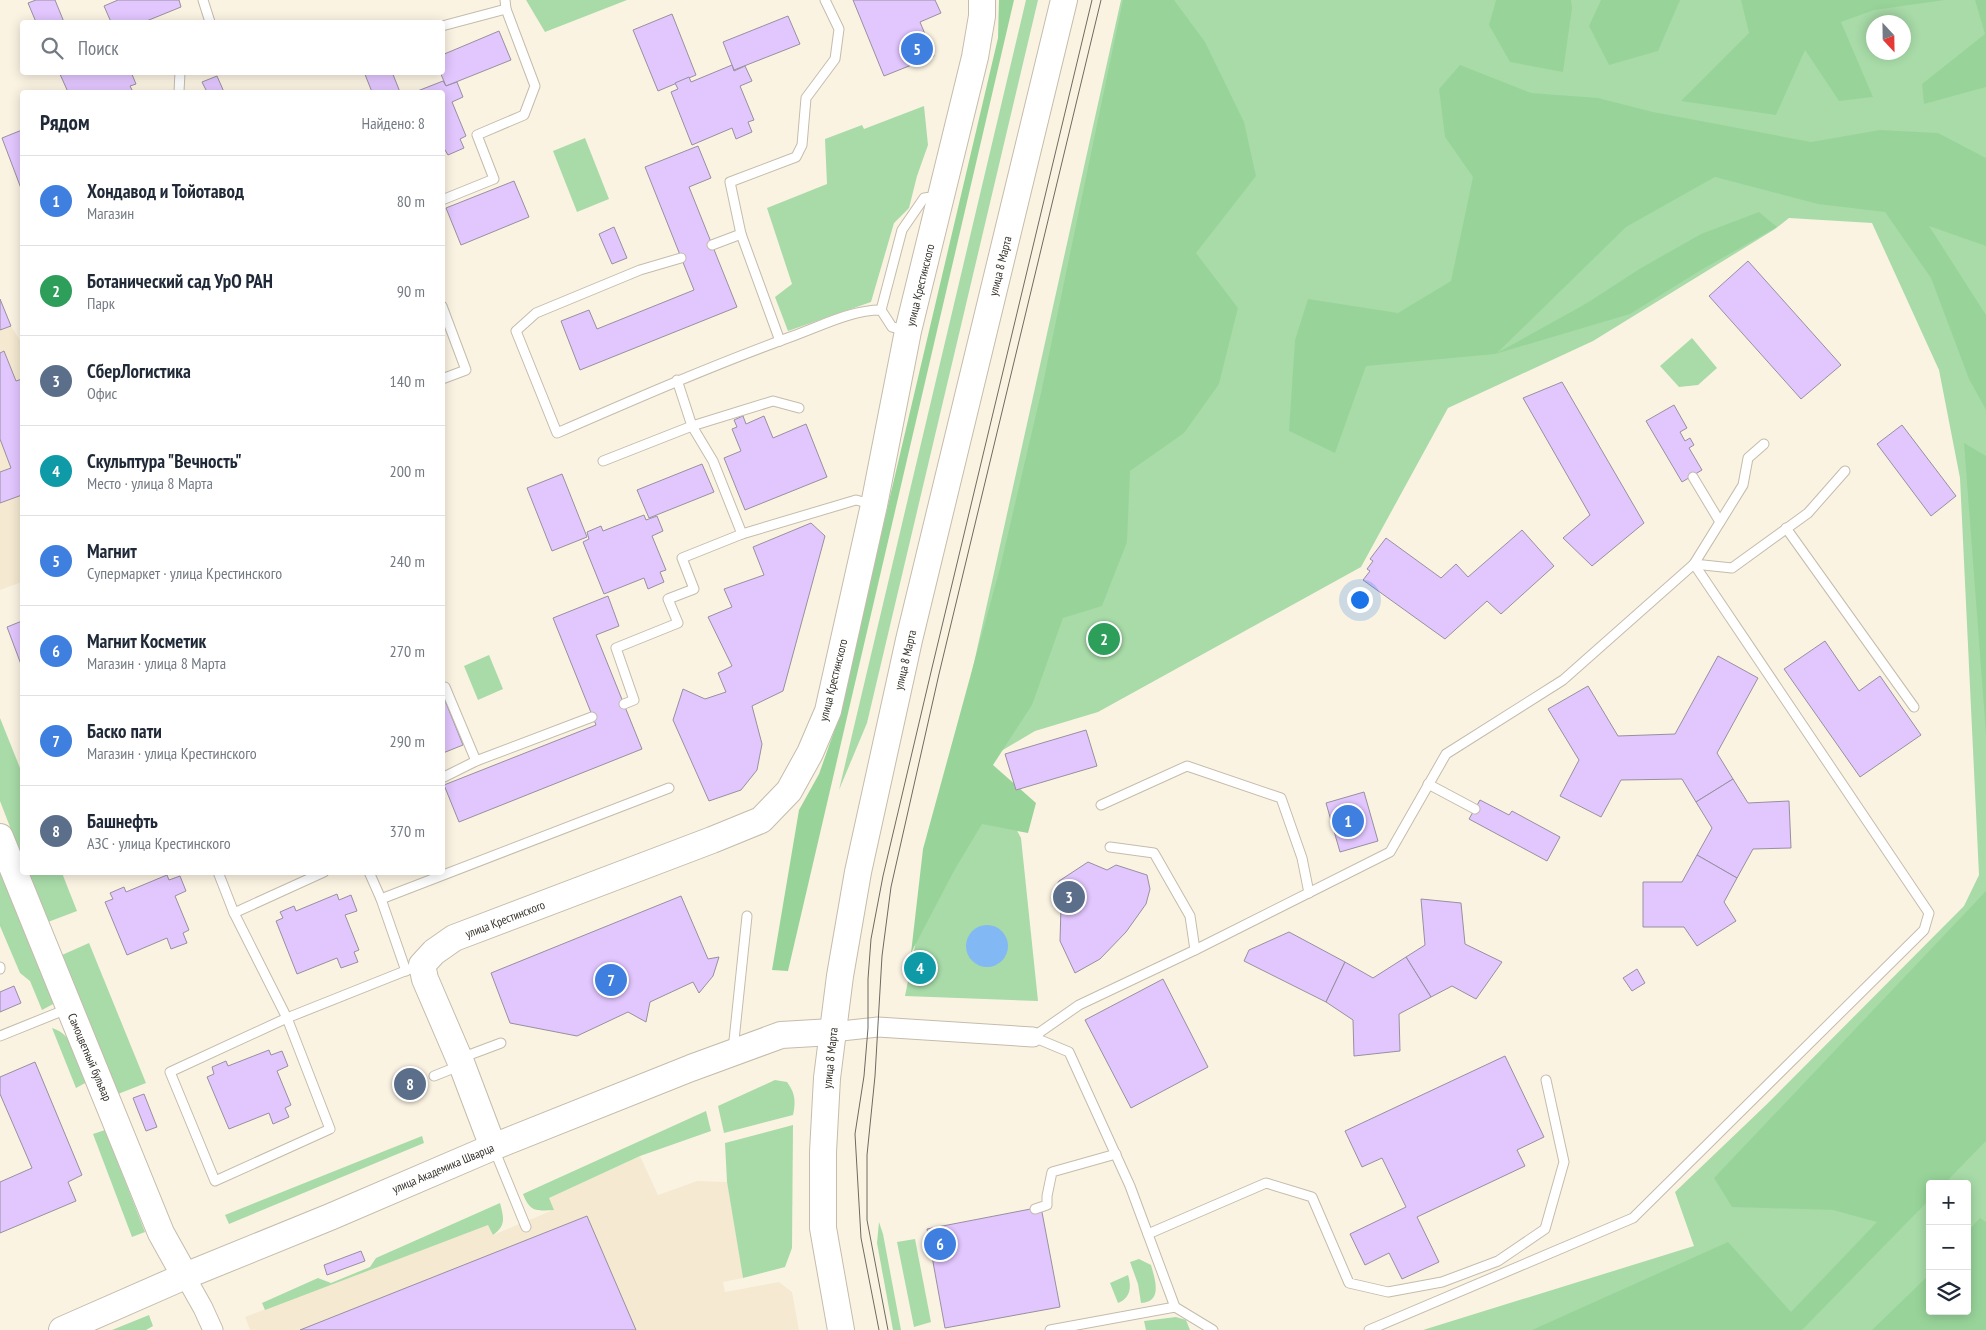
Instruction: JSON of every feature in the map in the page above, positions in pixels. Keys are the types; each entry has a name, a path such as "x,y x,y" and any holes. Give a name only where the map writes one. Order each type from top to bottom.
{"street":[{"name":"улица Крестинского","path":"414,968 454,938 760,820 789,791 810,753 828,712 874,504 908,331 975,57 982,16 982,0"},
{"name":"улица 8 Марта","path":"841,1330 823,1228 823,1152 827,1078 832,1032 858,872 909,640 1064,0"},
{"name":"Самоцветный бульвар","path":"0,837 161,1233 185,1276"},
{"path":"414,968 424,979 460,1062 493,1147"},
{"path":"832,1032 878,1026 1033,1037"},
{"name":"улица Академика Шварца","path":"62,1330 185,1276 330,1217 493,1147 733,1053 781,1035 832,1032"},
{"path":"185,1276 213,1330"}],"lane":[{"path":"203,0 209,20"},
{"path":"780,341 741,234 730,182 796,157 802,145 806,98 835,58 839,29 825,0"},
{"path":"445,25 506,5 535,86 524,115 477,135 494,179 445,199"},
{"path":"179,90 180,75"},
{"path":"908,331 892,327 881,310 902,230 924,198 942,196"},
{"path":"712,245 741,234"},
{"path":"681,258 640,270 536,313 516,331 557,433 677,380 848,316 871,310 881,310"},
{"path":"445,314 466,370 445,379"},
{"path":"677,380 692,426 714,461 742,534"},
{"path":"604,461 692,426 774,402 799,408"},
{"path":"1033,1037 1079,1005 1195,950 1390,852 1446,754 1563,680 1694,564 1743,485 1748,458 1764,444"},
{"path":"1694,564 1732,568 1808,513 1845,471"},
{"path":"1693,477 1720,522"},
{"path":"624,704 634,700 616,648 678,624 668,598 694,589 682,558 742,534 856,500 874,504"},
{"path":"1786,528 1914,707"},
{"path":"1369,1330 1634,1218 1924,930 1928,913 1694,564"},
{"path":"445,687 476,761"},
{"path":"445,776 476,761 592,717"},
{"path":"1100,805 1188,766 1281,798 1302,858 1309,893"},
{"path":"1428,784 1475,809"},
{"path":"381,900 669,788"},
{"path":"1110,847 1154,853 1190,916 1195,950"},
{"path":"219,875 234,913 287,1018 330,1129 214,1181 170,1072 287,1018 414,968 381,900 371,875"},
{"path":"234,913 317,875"},
{"path":"733,1053 747,916"},
{"path":"0,1036 70,1008"},
{"path":"1033,1037 1069,1052 1116,1154 1176,1307 1213,1330"},
{"path":"434,1076 500,1043"},
{"path":"1148,1234 1266,1183 1312,1197 1350,1283 1388,1292 1442,1282 1498,1261 1545,1229 1564,1162 1546,1080"},
{"path":"493,1147 509,1181 526,1227"},
{"path":"1035,1209 1047,1205 1052,1172 1116,1154"},
{"path":"1050,1330 1176,1307"}],"shaded area":[{"path":"11,326 20,341 20,583 0,590 0,330"},
{"path":"640,1156 658,1195 697,1181 727,1182 743,1278 723,1282 725,1292 779,1282 792,1292 799,1330 250,1330 245,1317 489,1224 493,1235 553,1210 548,1198"}],"green space":[{"path":"526,0 627,0 545,32"},
{"path":"999,0 1014,0 788,971 772,970 799,810 819,774 836,726 998,38"},
{"path":"1026,0 1038,0 867,723 839,790"},
{"path":"1121,0 1986,0 1986,1330 1423,1330 1694,1246 1675,1192 1766,1105 1964,906 1979,875 1960,478 1939,370 1872,223 1789,218 1775,229 1593,341 1448,408 1361,567 1098,712 1035,731 981,763 1021,838 1038,1001 905,996 950,771"},
{"path":"1123,0 1174,0 1205,42 1244,122 1256,176 1196,253 1238,308 1219,384 1184,433 1130,471 1127,542 1102,606 1063,618 1032,705 993,765 1036,803 1028,833 982,824 955,869 911,953 923,849 1000,568 1041,393"},
{"path":"1496,0 1571,0 1572,8 1563,72 1510,62 1489,25"},
{"path":"1601,0 1680,0 1658,51 1609,65 1589,26"},
{"path":"1741,0 1945,0 1874,10 1841,22 1873,97 1839,101 1805,50 1776,115 1681,101 1749,33"},
{"path":"1975,0 1986,0 1986,87 1924,104 1922,84 1985,34"},
{"path":"1460,65 1531,93 1598,98 1653,112 1811,142 1880,130 1938,133 1986,158 1986,246 1929,226 1986,315 1986,410 1969,379 1931,278 1885,212 1818,204 1715,177 1626,227 1497,353 1587,303 1641,268 1701,234 1759,212 1777,227 1701,270 1630,314 1495,354 1366,366 1335,453 1289,431 1295,340 1308,299 1398,313 1451,281 1473,177 1445,137 1439,89"},
{"path":"924,106 928,145 917,176 909,208 894,223 871,302 788,331 775,297 792,284 767,208 827,184 825,139 862,125 864,129"},
{"path":"585,138 609,199 577,212 553,151"},
{"path":"1692,338 1717,368 1698,385 1679,387 1660,366"},
{"path":"1964,443 1986,456 1986,734"},
{"path":"489,655 503,689 478,700 464,666"},
{"path":"0,718 20,768 20,853 0,801"},
{"path":"0,871 55,1003 42,1010 30,981 20,973 0,926"},
{"path":"29,875 63,875 77,911 48,922"},
{"path":"1986,891 1986,1141 1948,1180 1926,1180 1926,1203 1802,1330 1532,1330 1728,1242 1791,1312 1877,1222 1833,1210 1732,1207 1714,1178"},
{"path":"89,943 146,1083 118,1094 62,955"},
{"path":"52,1028 66,1036 75,1050 87,1082 76,1088"},
{"path":"775,1080 787,1082 792,1090 795,1101 793,1115 724,1133 718,1106"},
{"path":"706,1111 711,1131 640,1156 549,1198 554,1210 534,1209 528,1204 523,1194"},
{"path":"793,1125 792,1248 785,1267 743,1278 727,1182 725,1143"},
{"path":"105,1130 145,1232 132,1237 93,1134"},
{"path":"422,1136 424,1143 229,1224 225,1215"},
{"path":"500,1203 503,1221 500,1228 493,1235 488,1225 265,1310 262,1303 318,1278 331,1283 370,1267 376,1258"},
{"path":"1980,1218 1986,1222 1986,1330 1872,1330 1926,1278 1926,1315 1971,1315 1971,1228"},
{"path":"879,1222 883,1234 901,1330 893,1330 877,1243"},
{"path":"915,1239 931,1322 914,1327 897,1242"},
{"path":"1139,1259 1151,1265 1156,1289 1152,1299 1141,1303 1138,1284 1130,1262"},
{"path":"1128,1275 1129,1292 1118,1303 1110,1283"},
{"path":"149,1315 153,1326 146,1330 112,1330"},
{"path":"1176,1317 1186,1320 1190,1330 1146,1330 1144,1321"}],"water":[{"path":"991,925 999,928 1005,934 1008,946 1005,958 999,964 983,967 975,964 969,958 966,942 969,934 975,928"}],"building":[{"path":"36,0 55,0 63,20 35,20 28,3"},
{"path":"118,0 179,0 181,7 149,20 110,20 104,6"},
{"path":"853,0 935,0 941,13 920,22 934,56 884,76"},
{"path":"672,14 696,75 658,91 633,30"},
{"path":"788,16 800,44 734,70 723,42"},
{"path":"499,31 511,60 446,86 441,75 445,75 445,54"},
{"path":"732,65 734,71 745,66 752,81 740,86 754,120 748,122 752,132 736,139 732,128 692,145 671,92 678,89 675,83 689,77 691,82"},
{"path":"60,75 132,75 136,84 130,86 132,90 67,90"},
{"path":"365,75 393,75 399,90 371,90"},
{"path":"217,76 223,90 206,90 202,82"},
{"path":"443,81 446,86 457,82 463,97 452,102 466,136 460,139 464,148 448,155 445,150 445,90 420,90"},
{"path":"20,131 20,186 2,138"},
{"path":"698,146 711,178 689,187 737,307 580,370 561,321 589,310 597,329 694,290 645,167"},
{"path":"514,181 529,217 461,245 446,208"},
{"path":"614,227 627,258 612,264 599,234"},
{"path":"1748,261 1841,365 1801,399 1709,296"},
{"path":"0,299 11,326 0,330"},
{"path":"4,351 16,381 20,380 20,496 0,503 0,472 11,468 0,439 0,353"},
{"path":"1562,382 1644,523 1592,566 1563,538 1590,515 1523,398"},
{"path":"1674,405 1687,428 1680,432 1685,441 1690,438 1694,445 1689,448 1702,470 1682,482 1646,421"},
{"path":"743,416 746,424 764,416 773,438 806,424 827,477 745,510 724,458 741,451 732,429 737,427 734,420"},
{"path":"1902,425 1956,496 1931,516 1877,444"},
{"path":"702,464 714,492 649,518 637,490"},
{"path":"562,474 587,537 552,551 527,488"},
{"path":"644,515 646,520 657,516 663,531 652,536 666,570 660,572 664,582 648,589 644,578 604,594 583,542 589,539 587,532 601,526 603,531"},
{"path":"811,523 825,536 783,691 752,706 762,744 757,770 741,790 709,801 673,720 683,689 705,699 726,692 718,673 732,666 708,617 732,607 724,589 764,575 753,547"},
{"path":"1522,530 1554,566 1501,614 1487,601 1445,639 1363,580 1370,571 1367,569 1373,561 1370,559 1386,538 1441,578 1456,564 1468,577"},
{"path":"608,596 619,626 596,635 642,749 459,822 445,785 596,725 553,618"},
{"path":"20,622 20,662 7,627"},
{"path":"1825,641 1859,691 1880,676 1921,735 1860,777 1784,669"},
{"path":"1718,656 1758,678 1717,753 1733,779 1696,802 1682,779 1621,780 1601,817 1560,796 1579,760 1548,709 1588,686 1618,736 1675,734"},
{"path":"445,700 463,745 445,752"},
{"path":"1086,730 1097,766 1016,790 1005,754"},
{"path":"1733,779 1748,803 1789,801 1791,848 1753,849 1737,878 1697,855 1712,828 1696,802"},
{"path":"1364,792 1378,841 1340,852 1326,803"},
{"path":"1480,800 1509,815 1512,811 1560,837 1547,861 1469,819"},
{"path":"1697,855 1737,878 1724,902 1736,921 1697,946 1684,927 1643,927 1643,882 1682,882"},
{"path":"1088,862 1107,870 1116,865 1147,875 1150,889 1146,904 1126,932 1100,959 1075,973 1060,941 1061,907 1054,891 1059,881"},
{"path":"167,875 169,880 180,876 186,891 175,896 189,930 183,933 187,943 171,949 167,938 127,955 105,902 113,899 110,893 124,887 126,892"},
{"path":"337,894 339,900 351,895 357,911 345,915 359,950 354,952 358,962 341,968 337,958 297,974 276,921 283,918 280,912 294,906 296,911"},
{"path":"681,896 708,959 719,957 713,976 699,993 693,982 650,1002 646,1022 628,1012 577,1036 510,1023 491,973"},
{"path":"1421,899 1461,903 1465,944 1502,962 1476,999 1452,986 1431,997 1406,957 1425,945"},
{"path":"1289,932 1345,962 1326,1002 1244,961 1249,950"},
{"path":"1406,957 1431,997 1399,1014 1400,1051 1354,1056 1353,1020 1326,1002 1345,962 1373,978"},
{"path":"1637,969 1645,983 1632,991 1623,978"},
{"path":"1163,979 1208,1067 1131,1108 1085,1020"},
{"path":"14,986 21,1003 0,1012 0,992"},
{"path":"269,1050 271,1055 282,1051 288,1066 277,1071 291,1105 285,1108 289,1117 273,1124 269,1113 229,1129 207,1077 214,1074 212,1067 226,1061 228,1066"},
{"path":"1505,1056 1544,1137 1517,1150 1525,1166 1417,1217 1439,1262 1402,1279 1389,1253 1365,1265 1350,1234 1406,1207 1382,1158 1362,1167 1345,1131"},
{"path":"35,1062 82,1175 68,1182 76,1201 0,1233 0,1182 32,1168 0,1094 0,1077"},
{"path":"411,1073 418,1092 406,1097 398,1078"},
{"path":"144,1094 157,1127 146,1131 133,1098"},
{"path":"1041,1207 1060,1307 945,1328 927,1229"},
{"path":"587,1216 636,1330 300,1330"},
{"path":"361,1251 365,1261 327,1275 324,1265"}],"tram line":[{"path":"879,1330 861,1238 855,1134 864,1076 868,1028 868,979 871,939 883,876 931,672 1092,0"},
{"path":"888,1330 867,1220 867,1155 875,1076 882,956 891,887 939,674 1101,0"}],"place":[{"name":"Магнит","path":"917,49"},
{"name":"Ботанический сад УрО РАН","path":"1104,639"},
{"name":"Хондавод и Тойотавод","path":"1348,821"},
{"name":"СберЛогистика","path":"1069,897"},
{"name":"Скульптура \"Вечность\"","path":"920,968"},
{"name":"Баско пати","path":"611,980"},
{"name":"Башнефть","path":"410,1084"},
{"name":"Магнит Косметик","path":"940,1244"}]}
